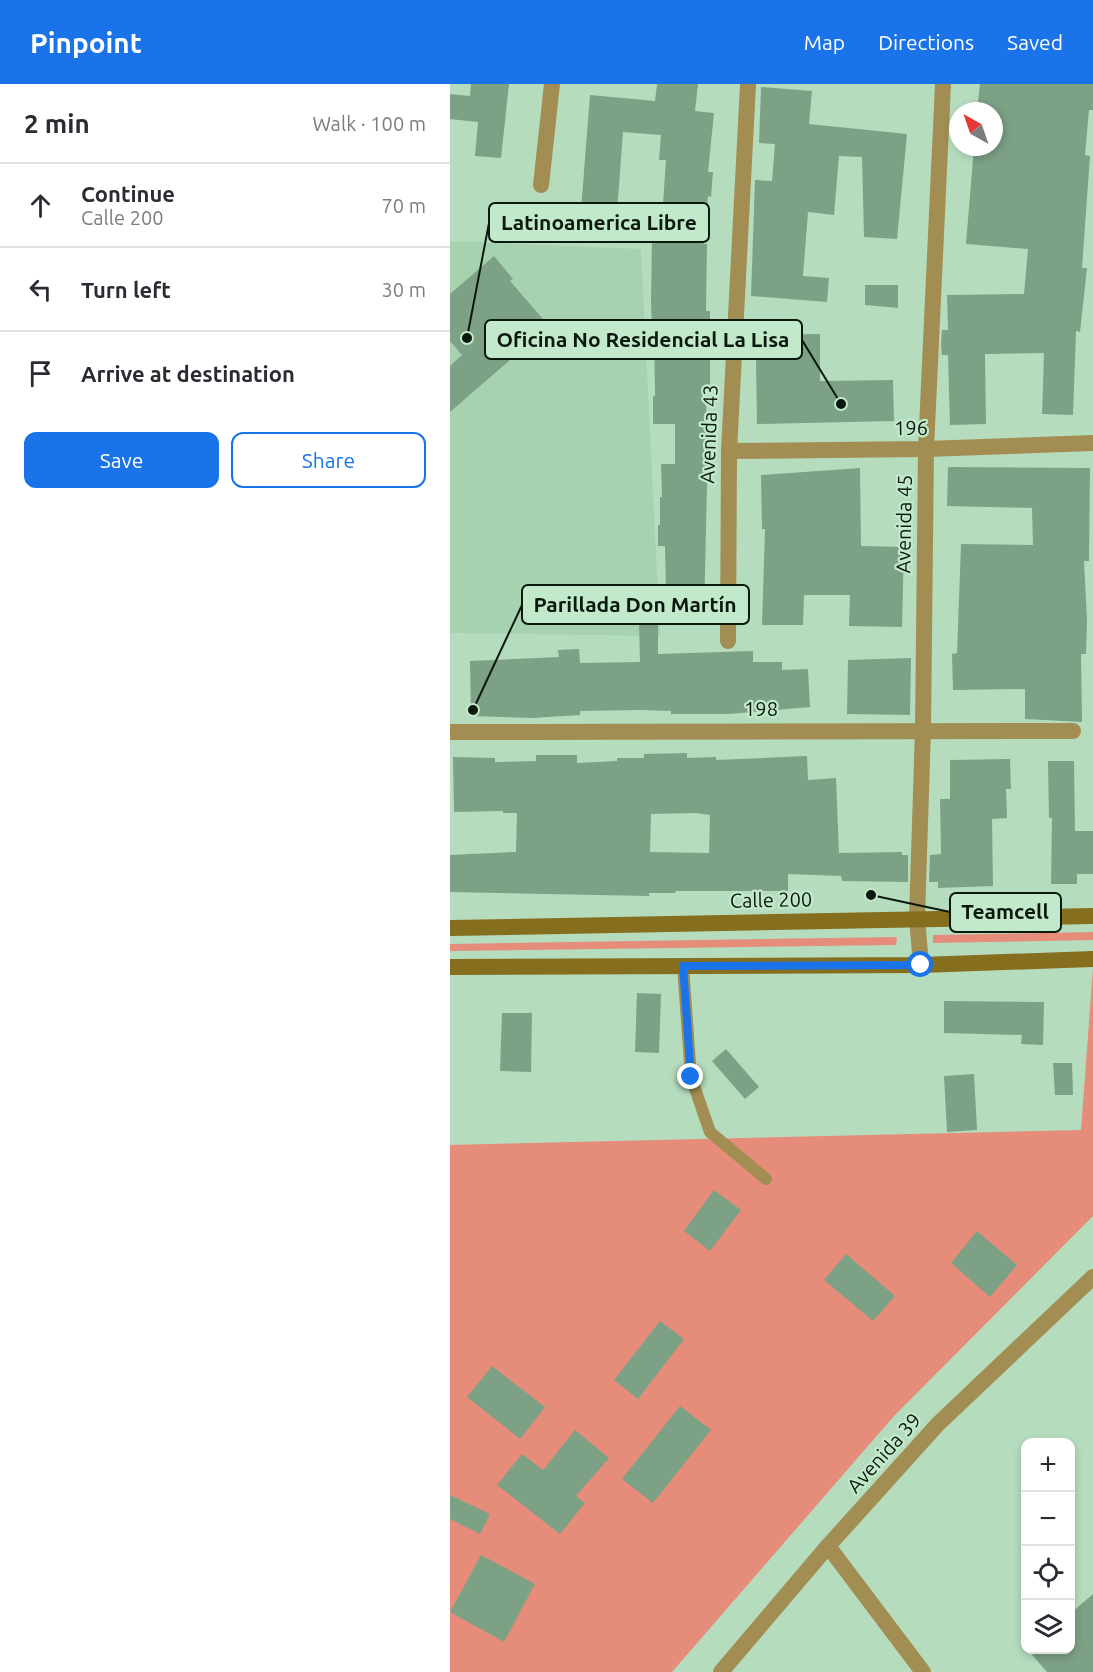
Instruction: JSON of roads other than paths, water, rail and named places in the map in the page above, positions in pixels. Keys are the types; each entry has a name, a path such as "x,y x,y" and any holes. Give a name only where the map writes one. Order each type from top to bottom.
{"main road":[{"name":"Calle 200","path":"450,928 1093,916"},
{"path":"450,967 921,965 1093,959"}],"street":[{"path":"541,186 552,84"},
{"name":"Avenida 43","path":"728,641 729,451 748,84"},
{"name":"Avenida 45","path":"921,965 917,918 923,729 926,449 943,84"},
{"name":"196","path":"729,451 926,449 1093,443"},
{"name":"198","path":"450,732 923,729 1073,731"},
{"name":"Avenida 39","path":"721,1672 828,1546 938,1424 1093,1277"},
{"path":"828,1546 923,1672"}],"lane":[{"path":"683,966 691,1077 710,1132 766,1179"}],"place":[{"name":"Latinoamerica Libre","path":"467,338"},
{"name":"Oficina No Residencial La Lisa","path":"841,404"},
{"name":"Parillada Don Martín","path":"473,710"},
{"name":"Teamcell","path":"871,895"}]}
